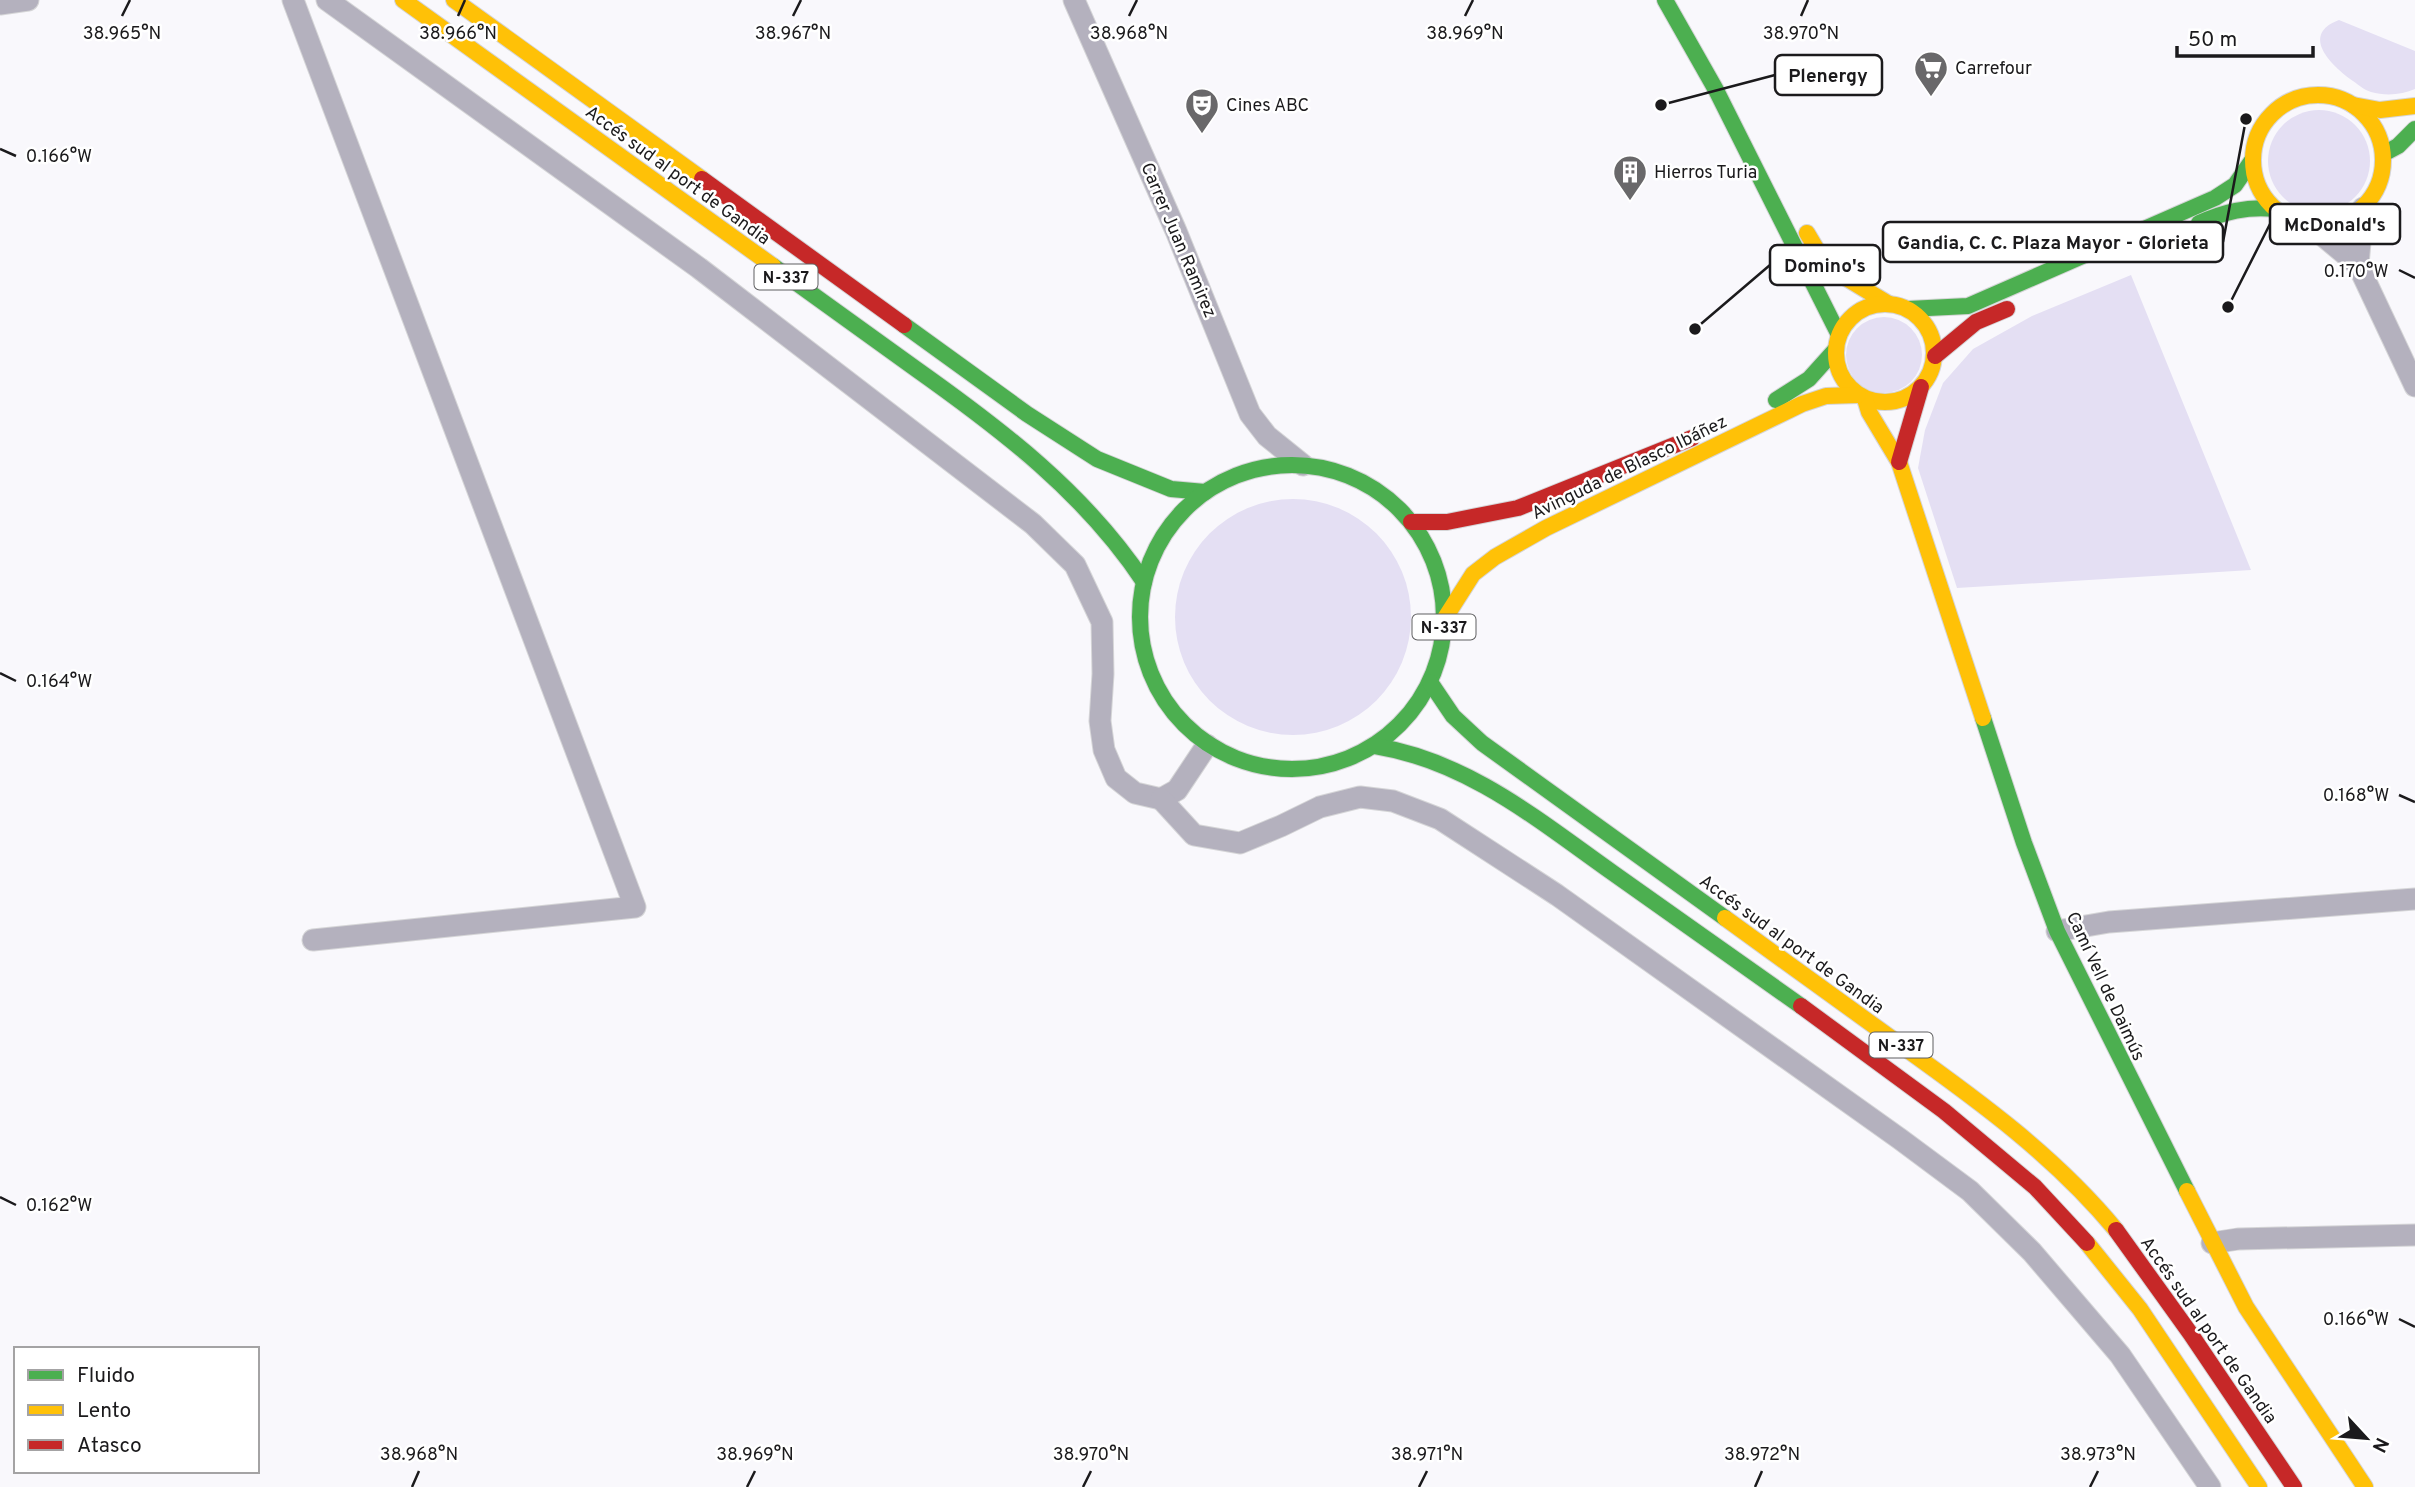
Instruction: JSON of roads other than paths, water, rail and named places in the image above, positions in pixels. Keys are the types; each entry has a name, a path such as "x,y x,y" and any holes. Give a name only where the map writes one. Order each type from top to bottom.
{"main road":[{"name":"Accés sud al port de Gandia","path":"403,0 990,422 1046,468 1112,536 1144,582"},
{"name":"Accés sud al port de Gandia","path":"454,0 1027,414 1097,459 1171,489 1205,492"},
{"path":"1665,0 1725,107 1837,342"},
{"path":"1690,11 1774,169"},
{"path":"2323,95 2336,97 2365,114 2374,126 2383,153 2382,173 2375,192 2363,208 2347,219 2329,225 2310,225 2291,220 2275,209 2259,187 2253,159 2257,138 2268,119 2284,105 2309,96 2323,95"},
{"path":"2353,105 2380,110 2415,106"},
{"path":"2383,153 2398,145 2415,130"},
{"path":"1908,309 1920,318 1934,342 1935,356 1928,378 1910,397 1896,402 1882,403 1862,397 1840,375 1836,363 1837,342 1847,322 1859,311 1873,305 1889,304 1908,309 1968,306 2215,198 2235,185 2253,159"},
{"path":"2189,228 2221,213 2255,206 2275,209"},
{"path":"1798,215 1822,261 1849,282 1877,294 1889,304"},
{"path":"1935,356 1976,323 2027,300"},
{"name":"Avinguda de Blasco Ibáñez","path":"1742,415 1793,392 1810,380 1837,342"},
{"path":"1899,462 1921,387"},
{"name":"Avinguda de Blasco Ibáñez","path":"1445,618 1473,575 1495,557 1546,528 1802,404 1826,396 1862,397"},
{"name":"Camí Vell de Daimús","path":"1862,397 1899,462 2024,842 2057,931 2246,1307 2365,1487"},
{"name":"Avinguda de Blasco Ibáñez","path":"1411,522 1447,522 1518,509 1706,432"},
{"name":"N-337","path":"1277,465 1328,469 1374,488 1394,503 1426,543 1443,592 1445,618 1441,651 1430,682 1416,706 1398,728 1375,746 1344,762 1309,769 1273,770 1239,761 1207,745 1186,729 1169,708 1155,686 1145,661 1139,608 1153,555 1166,531 1184,510 1205,492 1227,479 1251,470 1277,465"},
{"name":"Accés sud al port de Gandia","path":"1430,682 1453,716 1482,744 1937,1071 2047,1159 2092,1204 2159,1289 2228,1385 2294,1487"},
{"name":"N-337","path":"1375,746 1400,749 1448,764 1498,792 1839,1034 1944,1111 2008,1163 2060,1213 2140,1309 2259,1487"}],"street":[{"path":"0,4 28,0"},
{"path":"293,0 635,907 313,940"},
{"path":"327,0 699,268 1033,524 1075,565 1102,622 1100,721 1104,750 1116,778 1135,793 1161,799 1194,835 1240,843 1320,807 1360,797 1393,801 1440,819 1557,895 1970,1191 2032,1252 2120,1355 2210,1487"},
{"name":"Carrer Juan Ramirez","path":"1074,0 1176,231 1250,414 1267,436 1303,465"},
{"path":"1674,39 1707,96 1725,107"},
{"path":"2358,265 2363,208"},
{"path":"2310,225 2358,265 2415,386"},
{"path":"1161,799 1177,789 1207,745"},
{"path":"2057,931 2109,922 2415,899"},
{"path":"2212,1243 2238,1239 2415,1235"}],"place":[{"name":"Carrefour","path":"1931,98"},
{"name":"Plenergy","path":"1661,105"},
{"name":"Gandia, C. C. Plaza Mayor - Glorieta","path":"2246,119"},
{"name":"Cines ABC","path":"1202,135"},
{"name":"Hierros Turia","path":"1630,202"},
{"name":"McDonald's","path":"2228,307"},
{"name":"Domino's","path":"1695,329"}]}
